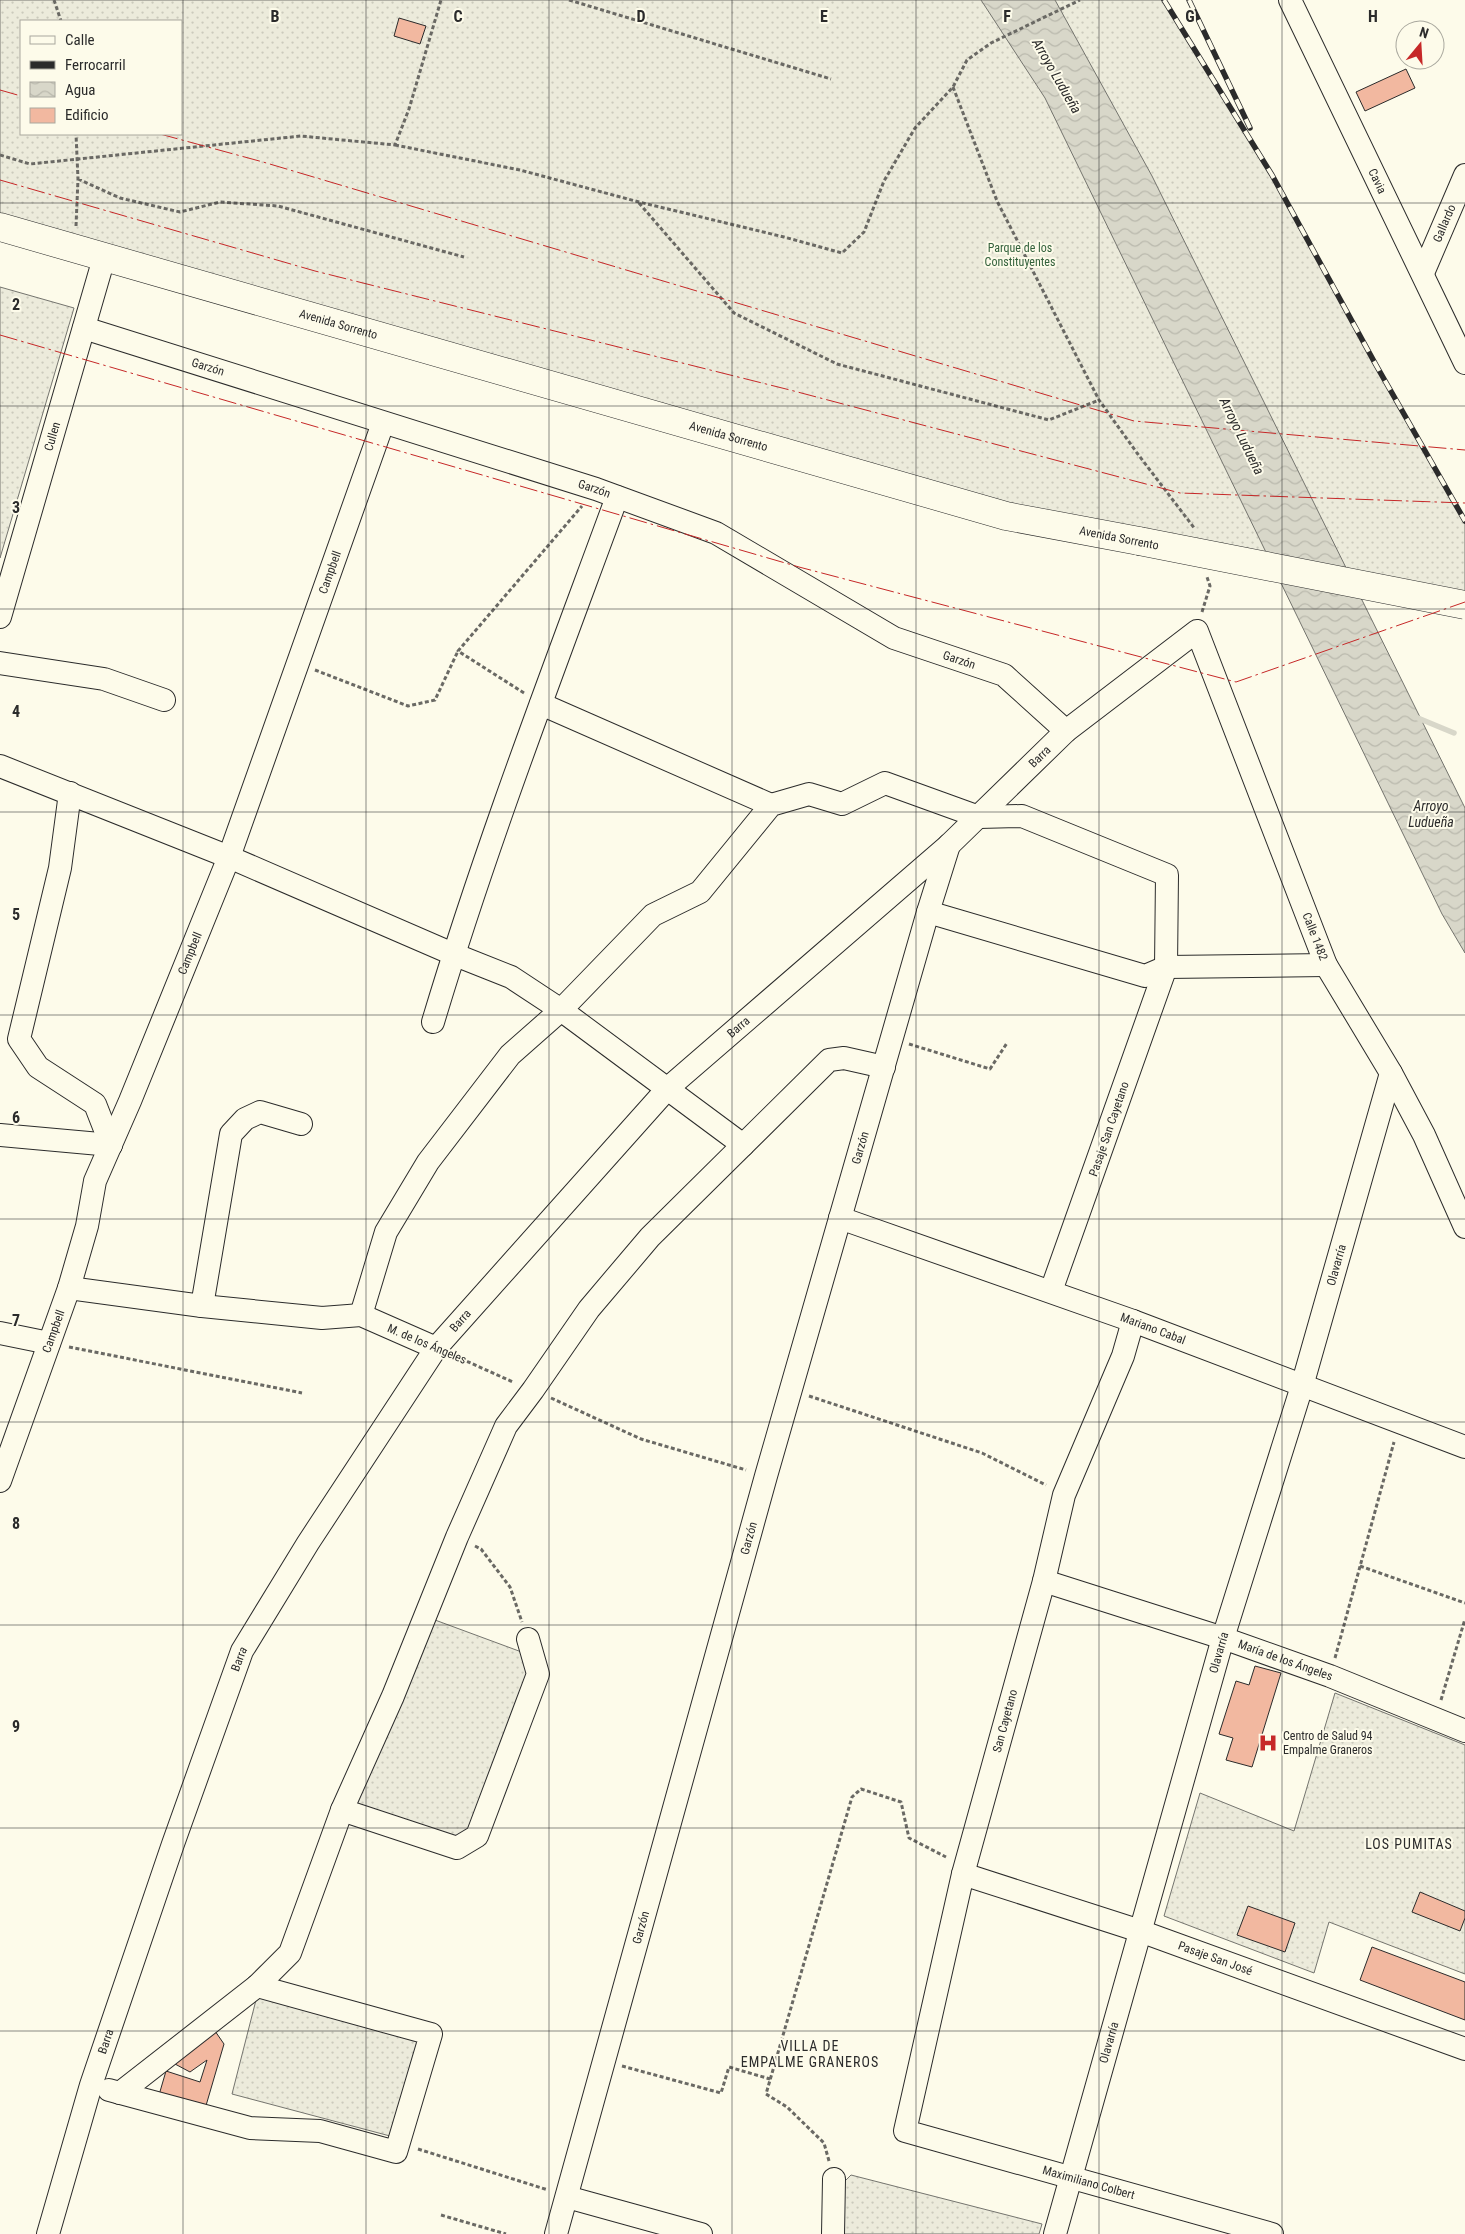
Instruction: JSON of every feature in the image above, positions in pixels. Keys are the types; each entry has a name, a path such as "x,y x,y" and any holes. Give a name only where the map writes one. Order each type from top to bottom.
{"main road":[{"name":"Avenida Sorrento","path":"0,227 1006,516 1465,604"}],"street":[{"name":"Cavia","path":"1290,0 1465,363"},
{"name":"Gallardo","path":"1423,273 1465,175"},
{"name":"Cullen","path":"0,617 104,258"},
{"name":"Garzón","path":"84,328 596,490 716,533 894,638 1004,675 1066,731"},
{"name":"Campbell","path":"0,1481 69,1288 87,1226 95,1181 229,857 383,423"},
{"path":"432,1022 453,954 541,704 617,497"},
{"name":"Barra","path":"48,2234 91,2085 173,1844 242,1651 308,1543 436,1348 668,1088 979,818 1066,731 1197,631"},
{"name":"Calle 1482","path":"1197,631 1326,966 1390,1073 1424,1135 1465,1227"},
{"path":"0,663 104,679 164,700"},
{"path":"541,704 771,805"},
{"path":"0,766 229,857 453,954 511,977 561,1010 743,1144"},
{"path":"361,1315 386,1232 428,1162 510,1055 561,1010 652,915 700,892 771,805 809,794 842,804 885,783 979,818"},
{"path":"0,1135 111,1145 95,1104 38,1066 19,1039 60,868 70,793"},
{"name":"Pasaje San Cayetano","path":"979,818 1022,816 1167,875 1166,966 1051,1291"},
{"name":"Garzón","path":"556,2234 766,1476 949,844"},
{"path":"928,912 1145,976 1166,966 1326,966"},
{"path":"120,2093 257,1986 290,1953 342,1810 393,1696 457,1537 506,1426 589,1309 644,1244 829,1060 844,1058 884,1067"},
{"name":"Olavarría","path":"1054,2234 1224,1638 1302,1386 1390,1073"},
{"path":"202,1306 232,1134 245,1120 260,1112 301,1124"},
{"name":"Mariano Cabal","path":"840,1218 1133,1321 1465,1447"},
{"name":"M. de los Ángeles","path":"69,1288 202,1306 322,1318 361,1315 436,1348"},
{"name":"San Cayetano","path":"906,2131 963,1874 1044,1581 1064,1495 1123,1356 1133,1321"},
{"path":"0,1333 49,1343"},
{"name":"María de los Ángeles","path":"1044,1581 1224,1638 1330,1676 1465,1731"},
{"path":"342,1810 456,1848 477,1836 538,1674 528,1639"},
{"name":"Pasaje San José","path":"963,1874 1140,1931 1465,2049"},
{"path":"91,2085 250,2128 320,2131 396,2152 431,2034 257,1986"},
{"name":"Maximiliano Colbert","path":"906,2131 1272,2234"},
{"path":"833,2234 834,2178"},
{"path":"567,2197 701,2234"}],"path":[{"path":"54,0 61,20"},
{"path":"395,145 409,109 441,0"},
{"path":"570,0 831,79"},
{"path":"0,155 30,164 301,136 395,145 520,170 842,253 864,232 884,181 915,128 953,87 967,60 991,43 1080,0"},
{"path":"953,87 997,201 1100,400 1137,453 1195,527 1197,536"},
{"path":"74,249 78,179 76,135"},
{"path":"78,179 120,198 180,212 220,202 278,206 464,257"},
{"path":"639,202 734,312 837,364 1049,420 1100,400"},
{"path":"299,664 408,706 435,700 458,651 596,490"},
{"path":"1197,631 1210,586 1205,569"},
{"path":"458,651 541,704"},
{"path":"892,1039 990,1069 1007,1043"},
{"path":"49,1343 302,1393"},
{"name":"M. de los Ángeles","path":"436,1348 641,1439 766,1476"},
{"path":"791,1390 982,1454 1064,1495"},
{"path":"1330,1676 1399,1422"},
{"path":"457,1537 482,1549 510,1587 528,1639"},
{"path":"1360,1566 1465,1603"},
{"path":"1436,1720 1465,1619"},
{"path":"834,2178 824,2143 786,2107 766,2094 852,1797 862,1790 901,1802 909,1838 949,1858 963,1874"},
{"path":"605,2062 721,2093 730,2067 770,2079"},
{"path":"399,2143 567,2197"},
{"path":"441,2215 506,2234"}],"green space":[{"name":"Parque de los Constituyentes","path":"0,0 1164,0 1272,175 1376,365 1465,521 1465,605 1006,516 0,227"},
{"path":"0,287 74,308 0,558"},
{"path":"435,1620 527,1654 527,1676 472,1829 450,1839 352,1806"},
{"path":"1335,1693 1465,1745 1465,1974 1329,1922 1314,1973 1164,1916 1200,1793 1294,1831"},
{"path":"263,1996 421,2041 390,2136 232,2094 256,2000"},
{"path":"851,2175 1042,2224 1039,2234 838,2234 840,2186"}],"water":[{"name":"Arroyo Ludueña","path":"981,0 1055,0 1152,176 1465,808 1465,953 1442,914 1045,98"}],"building":[{"path":"399,18 426,26 420,44 394,36"},
{"path":"1404,70 1406,70 1415,88 1365,111 1356,92"},
{"path":"1255,1666 1281,1673 1252,1767 1226,1760 1233,1738 1219,1734 1236,1681 1249,1685"},
{"path":"1420,1892 1465,1911 1465,1918 1460,1931 1412,1912"},
{"path":"1248,1906 1295,1923 1285,1952 1237,1935"},
{"path":"1372,1947 1465,1982 1465,2020 1360,1980"},
{"path":"215,2031 224,2044 205,2109 159,2095 166,2071 200,2082 207,2060 190,2072 175,2064"}],"waterway":[{"path":"1413,716 1454,733"}],"railway":[{"path":"1164,0 1272,175 1376,365 1465,521"},
{"path":"1189,0 1250,128"}],"power":[{"path":"0,90 20,96"},
{"path":"164,135 263,162 1134,421 1465,450"},
{"path":"0,180 315,271 790,390 1180,493 1465,503"},
{"path":"0,335 799,567 1236,682 1465,602"}],"place":[{"name":"Centro de Salud 94 Empalme Graneros","path":"1268,1743"}],"district":[{"name":"LOS PUMITAS","path":"1409,1844"},
{"name":"VILLA DE EMPALME GRANEROS","path":"810,2054"}]}
